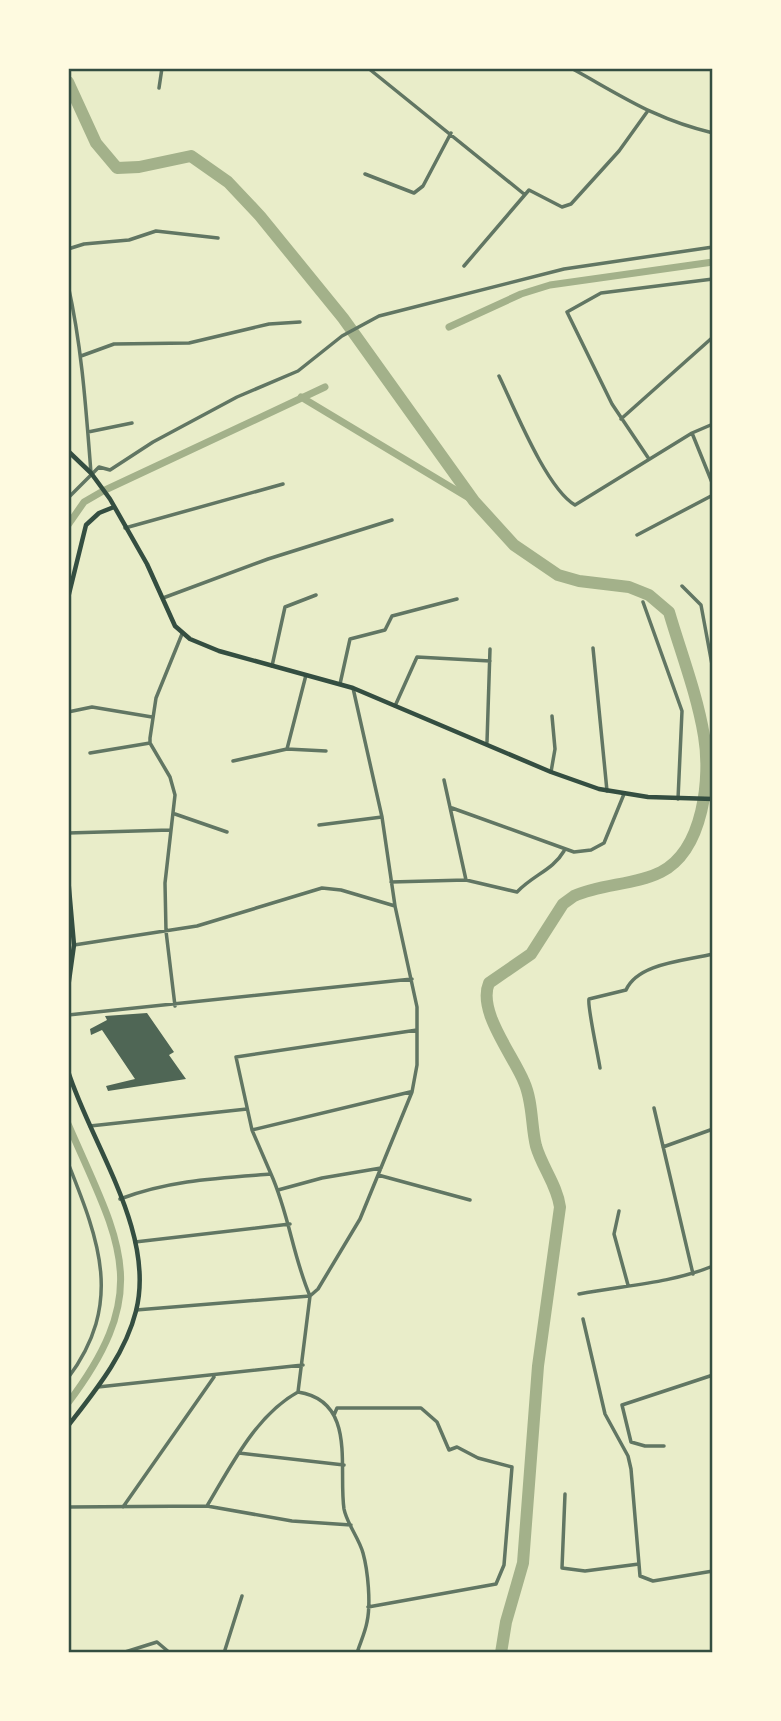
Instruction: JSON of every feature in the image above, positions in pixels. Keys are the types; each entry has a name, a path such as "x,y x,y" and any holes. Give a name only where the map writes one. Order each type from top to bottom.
{"main road":[{"path":"68,451 91,473 110,499 182,634 219,651 352,688 551,772 607,790 678,799 713,799"},
{"path":"68,598 86,525 99,513 114,507"},
{"path":"68,877 74,945 68,988"},
{"path":"68,1071 120,1199 135,1242 140,1275 136,1310 122,1346 98,1387 68,1426"}],"street":[{"path":"159,88 162,68"},
{"path":"368,68 525,195"},
{"path":"571,68 647,112 676,124 713,133"},
{"path":"584,75 586,68"},
{"path":"464,266 531,190 562,207 571,204 619,151 647,112"},
{"path":"365,174 414,193 424,186 451,133"},
{"path":"68,249 84,244 139,238 156,231 218,238"},
{"path":"68,498 99,467 110,470 128,461 153,442 237,397 298,371 342,336 379,316 554,272 713,247"},
{"path":"649,459 621,419 566,312 601,293 713,279"},
{"path":"68,285 81,356 91,473"},
{"path":"81,356 114,344 189,343 269,324 300,322"},
{"path":"621,419 713,337"},
{"path":"499,376 537,456 572,504 581,503 692,433 713,424"},
{"path":"88,432 132,424"},
{"path":"692,433 713,485"},
{"path":"125,528 283,484"},
{"path":"637,535 713,495"},
{"path":"163,598 268,559 391,520"},
{"path":"682,586 701,605 713,670"},
{"path":"272,666 285,607 316,595"},
{"path":"340,684 350,639 385,630 391,615 457,599"},
{"path":"643,602 682,711 678,799"},
{"path":"175,1006 166,931 165,883 175,795 170,777 150,743 152,717 166,667 182,634"},
{"path":"593,648 607,790"},
{"path":"487,743 490,649"},
{"path":"396,706 417,657 490,661"},
{"path":"287,750 306,674"},
{"path":"298,1392 310,1296 349,1239 379,1175 412,1092 417,1065 412,979 395,906 382,817 352,688"},
{"path":"68,712 92,707 152,717"},
{"path":"551,772 555,749 552,716"},
{"path":"90,752 150,743"},
{"path":"233,761 287,750 326,751"},
{"path":"444,780 466,880"},
{"path":"452,808 564,851 591,850 604,843 624,794"},
{"path":"174,814 227,832"},
{"path":"319,825 382,817"},
{"path":"68,833 170,830"},
{"path":"391,882 466,880 517,892 534,875 558,861 564,851"},
{"path":"74,945 197,926 322,888 341,890 395,906"},
{"path":"600,1068 589,999 625,990 636,975 713,954"},
{"path":"68,1015 175,1006 317,987 412,979"},
{"path":"310,1296 298,1267 290,1224 252,1130 236,1057 417,1030"},
{"path":"252,1130 412,1092"},
{"path":"654,1108 693,1274"},
{"path":"90,1126 247,1109"},
{"path":"663,1147 713,1129"},
{"path":"68,1163 91,1219 101,1262 104,1293 94,1326 68,1378"},
{"path":"278,1191 322,1178 381,1168"},
{"path":"120,1199 150,1188 190,1181 271,1174"},
{"path":"379,1175 470,1200"},
{"path":"619,1211 614,1234 628,1284"},
{"path":"135,1242 290,1224"},
{"path":"579,1294 628,1284 663,1283 713,1266"},
{"path":"136,1310 310,1296"},
{"path":"583,1319 605,1413 631,1469 638,1572 648,1581 713,1571"},
{"path":"98,1387 215,1377 303,1365"},
{"path":"664,1446 645,1446 631,1442 622,1405 713,1375"},
{"path":"122,1507 215,1377"},
{"path":"207,1506 239,1453 280,1402 298,1392 316,1397 334,1415 341,1430 345,1510 363,1553 368,1621 357,1653"},
{"path":"334,1415 337,1408 421,1408 437,1422 449,1450 457,1447 478,1458 512,1467 504,1565 496,1584 368,1607"},
{"path":"239,1453 344,1465"},
{"path":"712,1473 713,1484"},
{"path":"565,1494 562,1568 585,1571 639,1564"},
{"path":"68,1507 207,1506 292,1521 351,1525"},
{"path":"225,1653 242,1596"},
{"path":"122,1653 157,1642 170,1653"}],"building":[{"path":"147,1013 174,1052 169,1055 186,1079 108,1091 106,1086 135,1079 102,1030 91,1035 90,1029 107,1020 105,1016"}],"waterway":[{"path":"68,82 96,143 117,168 139,167 191,156 228,182 260,216 343,318 474,501 514,545 558,575 579,581 629,587 649,595 669,612 693,689 704,736 706,771 701,811 687,847 675,862 661,872 640,880 574,896 563,904 531,954 489,983 487,994 492,1020 527,1090 536,1146 556,1191 560,1207 538,1366 523,1563 506,1622 501,1653"},
{"path":"449,327 521,294 550,285 713,262"},
{"path":"68,525 84,502 103,491 325,387"},
{"path":"301,397 474,501"},
{"path":"68,1124 102,1201 120,1265 120,1295 112,1327 95,1363 68,1403"}]}
